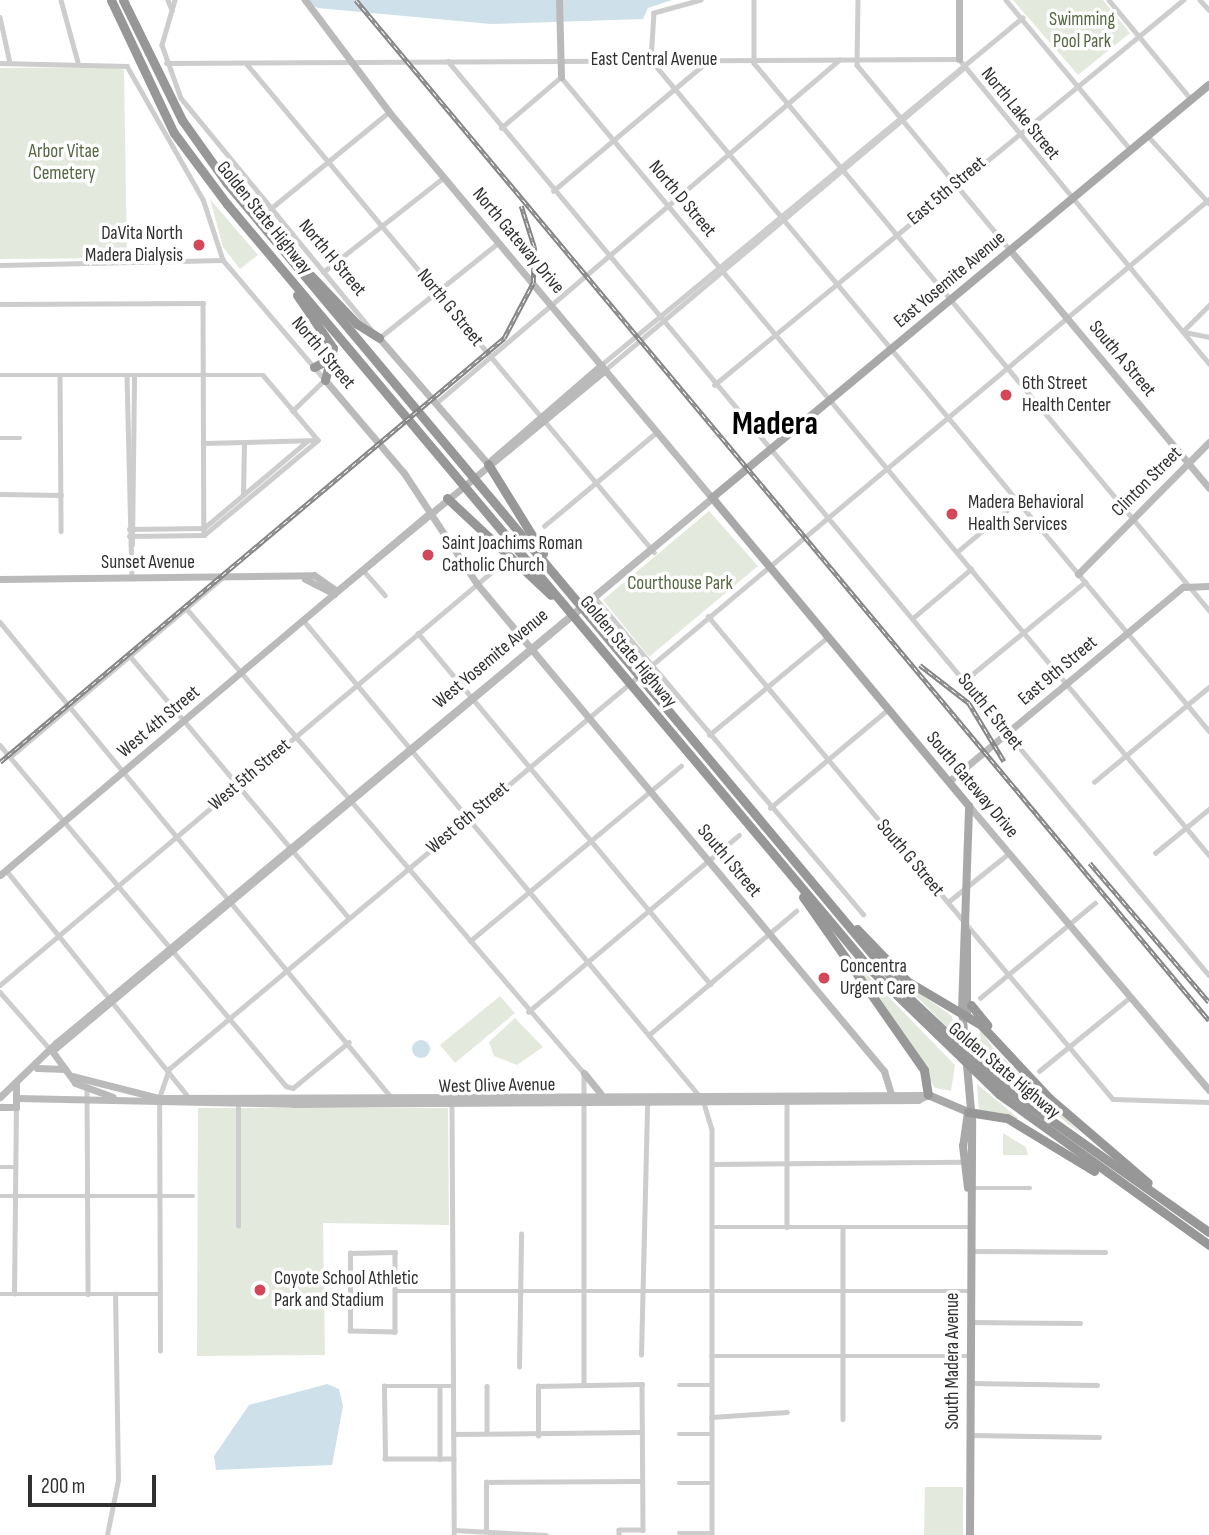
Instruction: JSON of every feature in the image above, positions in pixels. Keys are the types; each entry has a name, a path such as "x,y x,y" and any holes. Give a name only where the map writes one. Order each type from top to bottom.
{"highway":[{"name":"Golden State Highway","path":"111,0 174,133 273,259 792,877 954,1055 1209,1245"},
{"name":"Golden State Highway","path":"122,0 182,120 249,209 802,872 954,1043 1045,1118 1209,1232"},
{"path":"249,209 356,324 379,338"},
{"path":"273,259 334,357"},
{"path":"314,367 334,357"},
{"path":"325,380 334,357"},
{"path":"485,466 564,584"},
{"path":"449,497 578,621"},
{"path":"802,872 907,981 967,1018 1000,1044"},
{"path":"792,877 924,1070 928,1095"},
{"path":"971,1005 1000,1044 1049,1098 1192,1220"},
{"path":"968,1112 1016,1122 1185,1228"}],"main road":[{"name":"North Gateway Drive","path":"305,0 348,62 712,498"},
{"path":"559,0 561,77"},
{"name":"North Lake Street","path":"959,0 959,59"},
{"name":"East Yosemite Avenue","path":"712,498 1209,85"},
{"name":"South A Street","path":"1010,250 1209,488"},
{"name":"North H Street","path":"379,338 485,466"},
{"name":"West 4th Street","path":"3,873 603,367"},
{"name":"North I Street","path":"325,380 431,512 477,584 532,650"},
{"name":"Clinton Street","path":"1079,574 1209,442"},
{"name":"West Yosemite Avenue","path":"0,1097 712,498"},
{"name":"South Gateway Drive","path":"712,498 1008,854 1209,1090"},
{"name":"West 4th Street","path":"335,592 364,571 431,512"},
{"name":"Sunset Avenue","path":"0,579 296,577 320,582 335,592"},
{"path":"1188,586 1209,586"},
{"name":"East 9th Street","path":"949,781 1188,586"},
{"name":"South I Street","path":"532,650 884,1071 893,1096"},
{"name":"South Madera Avenue","path":"970,806 967,929 970,1535"},
{"name":"South Madera Avenue","path":"967,929 971,1005 967,1018"},
{"path":"52,1051 83,1088 135,1101"},
{"path":"33,1069 54,1063 70,1073"},
{"name":"West Olive Avenue","path":"70,1073 99,1087 159,1101 188,1096 452,1094 703,1100 928,1095 945,1099 968,1112"},
{"path":"584,1073 600,1093"},
{"path":"16,1084 16,1103"},
{"path":"945,1099 968,1086"},
{"path":"67,1098 83,1088 114,1090"},
{"name":"West Olive Avenue","path":"0,1107 67,1098 238,1104 452,1103 600,1093 787,1097"},
{"name":"South Madera Avenue","path":"968,1112 963,1162 968,1188"}],"street":[{"path":"0,63 78,62 61,0"},
{"path":"167,0 173,11"},
{"path":"166,63 162,45 175,0"},
{"path":"701,0 661,10 651,22 651,60 835,285 1209,731"},
{"path":"754,0 754,60 895,234 1209,610"},
{"path":"858,0 857,60 899,117 1010,250"},
{"path":"1006,0 1131,150"},
{"path":"1109,0 1191,99"},
{"name":"East 5th Street","path":"714,385 1136,34 1183,0"},
{"path":"1200,0 1209,10"},
{"path":"0,18 10,63"},
{"path":"721,270 839,166 1022,18"},
{"name":"East Central Avenue","path":"166,63 959,59"},
{"name":"North Lake Street","path":"959,59 962,68 1070,200 1209,363"},
{"path":"553,191 708,60"},
{"path":"435,404 840,60"},
{"name":"South E Street","path":"448,61 500,128 768,452 913,618 1209,975"},
{"name":"North I Street","path":"78,62 124,63 203,198 223,260 325,380"},
{"name":"North H Street","path":"166,63 201,127 379,338"},
{"name":"North G Street","path":"246,63 652,549"},
{"path":"603,367 844,172 904,122 962,68"},
{"path":"500,128 561,77"},
{"name":"North D Street","path":"561,77 1209,855"},
{"path":"270,209 330,163 389,112"},
{"path":"1147,136 1208,201"},
{"path":"323,272 384,228 444,178"},
{"name":"West 6th Street","path":"169,1069 408,867 590,718 945,416 1208,201"},
{"path":"379,338 498,243"},
{"path":"0,265 223,260"},
{"path":"0,304 203,303 204,535"},
{"path":"1183,331 1209,305"},
{"path":"1183,331 1209,337"},
{"path":"0,375 262,375 318,440"},
{"path":"60,375 61,531"},
{"path":"127,375 132,578"},
{"path":"131,529 134,375"},
{"path":"293,411 325,380"},
{"path":"544,526 657,432"},
{"path":"0,438 20,438"},
{"path":"204,443 318,440"},
{"path":"132,536 204,535 318,440"},
{"path":"131,529 204,528 306,442"},
{"path":"243,496 244,443"},
{"path":"0,494 61,495"},
{"path":"957,552 1018,501"},
{"name":"West 5th Street","path":"0,985 500,565"},
{"path":"913,618 971,569"},
{"path":"364,571 385,595"},
{"path":"10,757 222,578"},
{"path":"965,680 1085,582"},
{"path":"591,600 863,914"},
{"path":"186,608 353,800 528,1012 584,1073 584,1385"},
{"name":"South G Street","path":"708,616 948,902 967,929 1113,1099 1209,1102"},
{"path":"304,621 470,816 703,1100 712,1164 712,1534 679,1533"},
{"path":"0,622 289,967 396,1103"},
{"path":"418,634 710,984"},
{"path":"709,735 828,637"},
{"path":"130,656 349,918"},
{"path":"1094,782 1209,687"},
{"path":"770,808 888,709"},
{"path":"0,745 172,952 293,1088 349,1042"},
{"path":"470,942 681,766"},
{"path":"1155,853 1209,809"},
{"path":"528,1012 740,835"},
{"path":"948,902 1008,854"},
{"path":"3,873 114,999 188,1096"},
{"path":"980,999 1095,903"},
{"path":"650,1034 796,911"},
{"path":"0,992 52,1051"},
{"path":"1039,1071 1129,998"},
{"path":"160,1351 159,1101 169,1069"},
{"path":"83,1088 88,1294"},
{"path":"452,1094 454,1533 486,1530 546,1535"},
{"path":"787,1097 787,1227"},
{"path":"641,1355 647,1099"},
{"path":"14,1294 16,1103"},
{"path":"238,1104 238,1226"},
{"path":"712,1164 963,1162"},
{"path":"0,1167 15,1167"},
{"path":"968,1188 1030,1188"},
{"path":"0,1196 193,1196"},
{"path":"712,1227 968,1227"},
{"path":"843,1227 843,1419"},
{"path":"519,1367 522,1234"},
{"path":"968,1251 1105,1252"},
{"path":"395,1252 396,1292 395,1332 350,1331 350,1253 395,1252"},
{"path":"396,1292 969,1291"},
{"path":"0,1294 160,1294"},
{"path":"107,1535 118,1480 115,1294"},
{"path":"969,1322 1080,1323"},
{"path":"711,1356 969,1356"},
{"path":"969,1383 1097,1385"},
{"path":"538,1436 538,1386 642,1384 643,1530 619,1532"},
{"path":"679,1385 712,1385"},
{"path":"454,1386 384,1386 385,1459 454,1459"},
{"path":"440,1386 440,1459"},
{"path":"487,1386 487,1433"},
{"path":"711,1417 787,1412"},
{"path":"454,1434 538,1436 642,1432"},
{"path":"679,1434 711,1434"},
{"path":"969,1435 1099,1437"},
{"path":"486,1530 486,1482 642,1481"},
{"path":"679,1483 711,1483"}],"green space":[{"name":"Swimming Pool Park","path":"1013,0 1103,0 1130,33 1078,75"},
{"name":"Arbor Vitae Cemetery","path":"118,67 124,70 127,258 0,259 0,68"},
{"path":"210,199 258,255 240,269 223,247"},
{"name":"Courthouse Park","path":"709,511 758,566 649,657 603,600"},
{"path":"853,960 955,1065 951,1091 935,1088"},
{"path":"915,990 952,1016 955,1035 912,992"},
{"path":"500,996 515,1013 455,1063 440,1045"},
{"path":"515,1018 543,1047 517,1065 494,1056 489,1042"},
{"path":"980,1029 993,1048 1084,1136 977,1054"},
{"path":"977,1084 1018,1118 1016,1120 979,1111"},
{"name":"Coyote School Athletic Park and Stadium","path":"198,1108 448,1108 449,1225 323,1223 325,1355 197,1356"},
{"path":"1003,1133 1026,1147 1028,1155 1003,1155"},
{"path":"925,1487 963,1487 963,1535 924,1535"}],"shaded area":[{"path":"300,0 672,0 648,8 643,19 491,24 318,8"},
{"path":"417,1040 425,1040 430,1049 428,1056 417,1058 412,1053 412,1045"},
{"path":"327,1384 339,1389 343,1406 332,1465 216,1470 214,1456 249,1405"}],"railway":[{"path":"356,0 1209,1020"},
{"path":"0,762 504,338 533,283 534,247 521,206"},
{"path":"920,665 969,703 1004,761"},
{"path":"1090,863 1209,1002"}],"place":[{"name":"DaVita North Madera Dialysis","path":"199,245"},
{"name":"6th Street Health Center","path":"1006,395"},
{"name":"Madera Behavioral Health Services","path":"952,514"},
{"name":"Saint Joachims Roman Catholic Church","path":"428,555"},
{"name":"Concentra Urgent Care","path":"824,978"},
{"name":"Coyote School Athletic Park and Stadium","path":"260,1290"}],"district":[{"name":"Madera","path":"775,425"}]}
